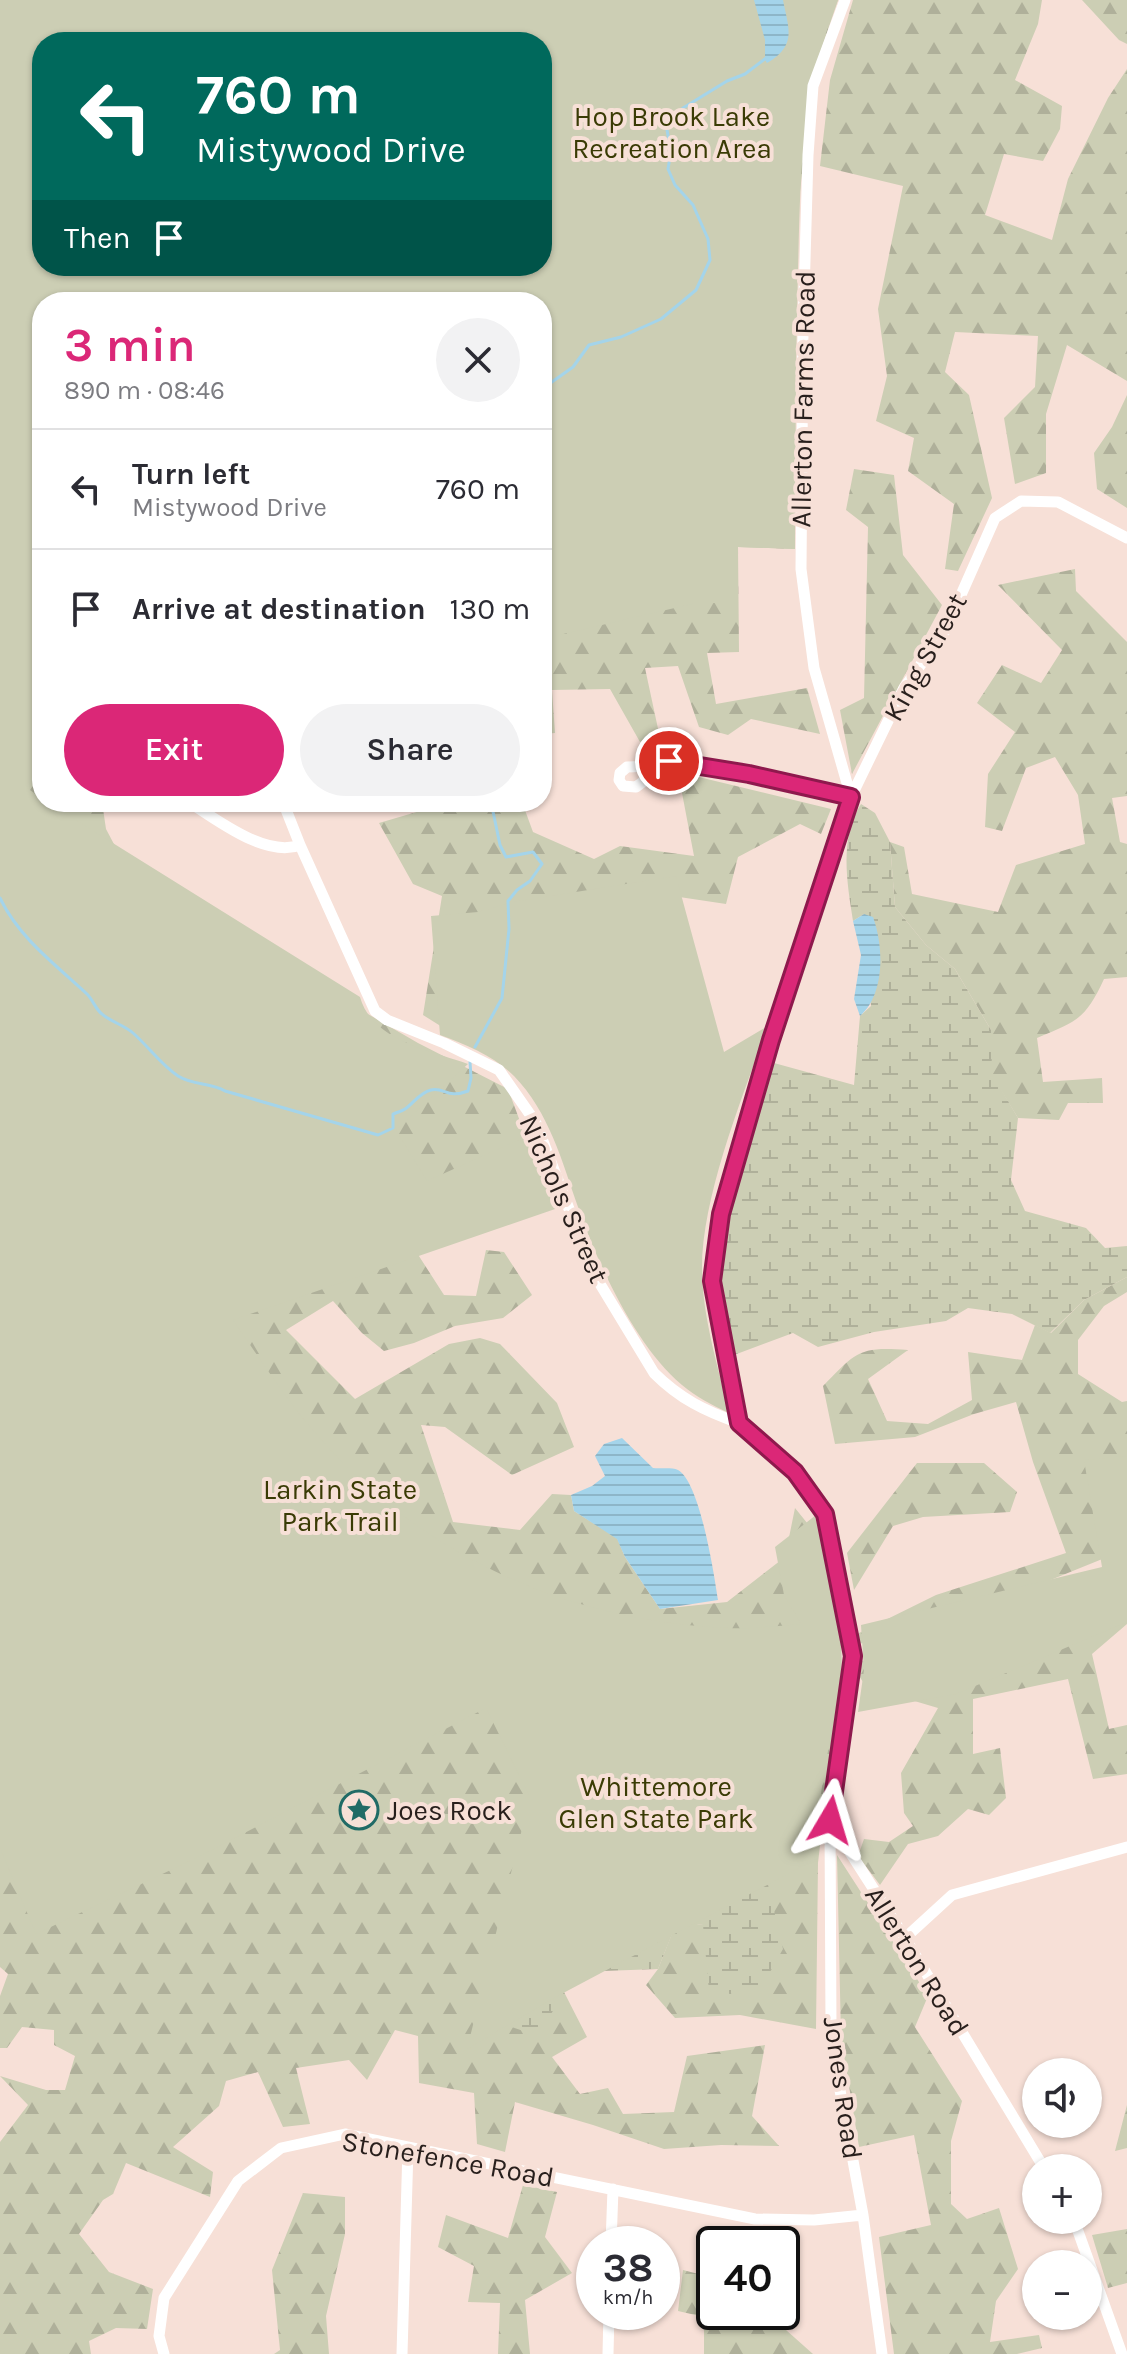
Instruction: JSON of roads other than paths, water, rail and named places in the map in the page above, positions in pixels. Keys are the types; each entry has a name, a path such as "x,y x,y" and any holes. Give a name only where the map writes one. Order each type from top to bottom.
{"street":[{"name":"Allerton Farms Road","path":"845,0 813,86 803,331 801,569 814,668 851,797"},
{"name":"King Street","path":"851,797 904,688 945,631 995,518 1021,501 1058,502 1127,538"},
{"path":"655,766 669,761 735,771 851,797 771,1040 721,1214 712,1281 739,1423 795,1472 825,1514 853,1656 830,1820"},
{"path":"206,812 262,845 284,849 300,845 287,812"},
{"name":"Nichols Street","path":"300,845 375,1011 387,1020 499,1070 536,1123 594,1274 654,1373 701,1410 739,1423"},
{"name":"Allerton Road","path":"830,1820 1036,2154"},
{"name":"Jones Road","path":"830,1820 831,2027 863,2215 882,2354"},
{"path":"905,1938 952,1895 1127,1847"},
{"name":"Stonefence Road","path":"164,2354 159,2336 164,2298 238,2181 281,2148 345,2134 755,2219 814,2220 863,2215"},
{"path":"402,2354 408,2148"},
{"path":"612,2226 613,2189"},
{"path":"1079,2234 1122,2354"},
{"path":"608,2354 609,2330"}],"water":[{"path":"754,0 783,0 787,19 787,42 777,56 767,63 765,40"},
{"path":"864,914 873,917 877,929 880,970 874,995 860,1016 854,999 861,955 853,921"},
{"path":"622,1438 653,1468 675,1469 686,1478 705,1530 718,1600 660,1609 625,1557 617,1539 574,1511 571,1495 605,1476 595,1456 604,1444"}],"waterway":[{"path":"552,382 573,367 589,345 621,337 661,319 696,290 710,260 708,239 693,205 675,185 668,169 671,151 667,130 672,119 683,108 727,81 745,74 766,58"},
{"path":"475,1047 502,998 509,929 508,901 530,881 542,864 533,852 506,857 500,845 493,812"},
{"path":"0,898 17,926 87,994 100,1012 139,1038 172,1072 190,1081 378,1135 393,1128 393,1114 405,1109 427,1091 455,1094 468,1091 470,1062"}],"place":[{"name":"Joes Rock","path":"359,1810"}],"park label":[{"name":"Hop Brook Lake Recreation Area","path":"672,132"},
{"name":"Larkin State Park Trail","path":"340,1505"},
{"name":"Whittemore Glen State Park","path":"656,1802"}]}
